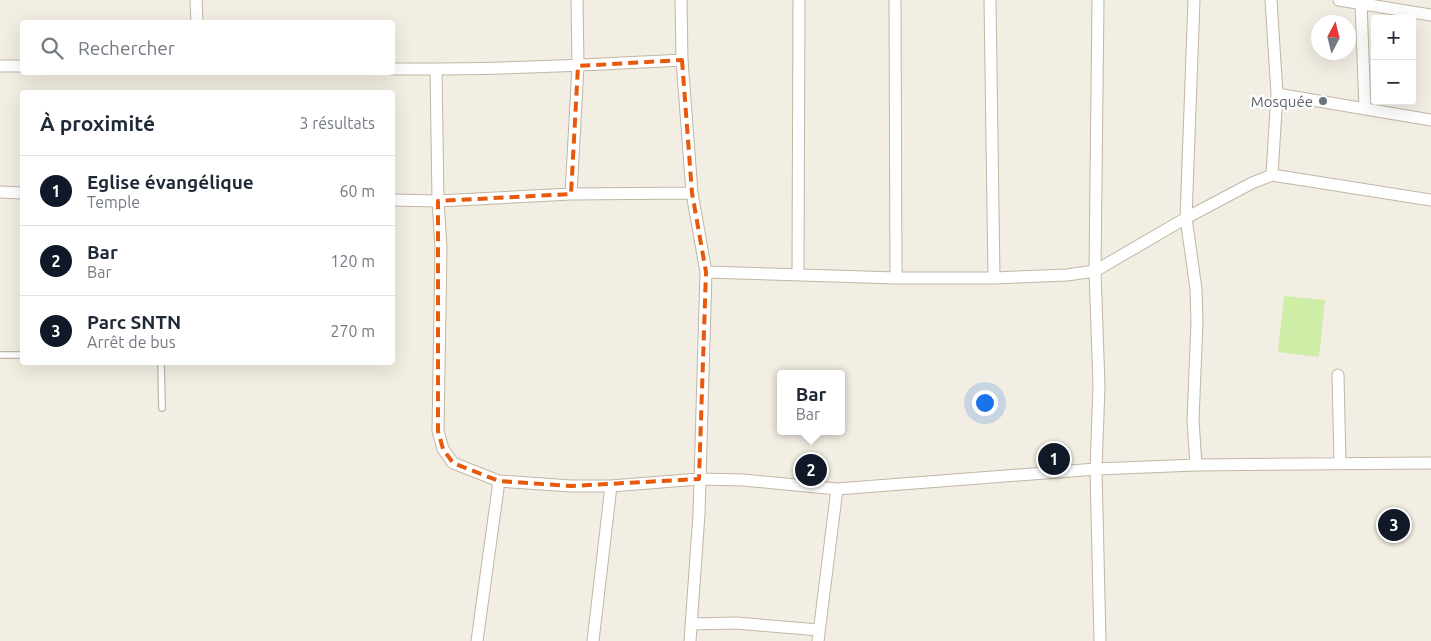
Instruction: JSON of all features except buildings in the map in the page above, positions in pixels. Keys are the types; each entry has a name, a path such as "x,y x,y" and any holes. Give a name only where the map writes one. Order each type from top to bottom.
{"street":[{"path":"196,0 197,20"},
{"path":"571,194 578,66 577,0"},
{"path":"681,0 682,60 692,193 706,272 699,514 690,641"},
{"path":"798,275 799,0"},
{"path":"895,0 896,278"},
{"path":"990,0 994,278"},
{"path":"1098,0 1095,270 1099,386 1096,468 1100,641"},
{"path":"1194,0 1186,218 1196,289 1197,322 1193,420 1196,465"},
{"path":"1271,0 1277,94 1272,174"},
{"path":"1339,0 1431,15"},
{"path":"1361,4 1365,109"},
{"path":"395,69 578,66 682,60"},
{"path":"0,66 20,66"},
{"path":"436,69 438,201 441,247 438,431 443,449 453,463 498,481 571,486 610,486 699,479 743,480 837,489 1096,468 1196,465 1431,463"},
{"path":"1277,94 1431,120"},
{"path":"706,272 896,278 994,278 1066,275 1095,270 1186,218 1272,174 1431,200"},
{"path":"0,192 20,193"},
{"path":"395,200 438,201 571,194 692,193"},
{"path":"1338,375 1340,463"},
{"path":"477,641 498,481"},
{"path":"593,641 610,486"},
{"path":"691,624 736,622 818,636 837,489"}],"lane":[{"path":"0,355 20,355"},
{"path":"161,365 162,408"}],"highlighted area":[{"path":"682,60 692,193 706,272 699,479 571,486 499,481 453,463 443,449 438,431 438,201 571,194 578,66"}],"green space":[{"path":"1284,296 1325,300 1319,357 1278,352"}],"place":[{"name":"Mosquée","path":"1323,101"},
{"name":"Eglise évangélique","path":"1054,459"},
{"name":"Bar","path":"811,470"},
{"name":"Parc SNTN","path":"1394,525"}]}
